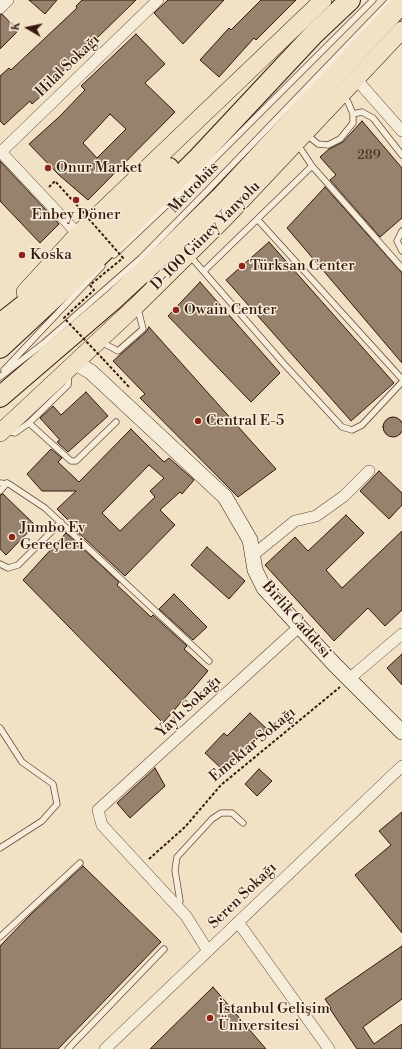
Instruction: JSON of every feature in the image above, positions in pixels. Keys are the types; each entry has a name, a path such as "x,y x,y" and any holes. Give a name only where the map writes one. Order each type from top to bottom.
{"highway":[{"path":"0,348 102,253 198,158 314,34 350,0"},
{"path":"0,397 118,296 175,243 220,198 402,3"},
{"path":"0,323 23,306 289,51 314,34"},
{"path":"0,409 52,352"}],"main road":[{"path":"0,323 17,300 78,234 323,0"},
{"name":"D-100 Güney Yanyolu","path":"1,432 100,341 189,254 301,138 402,30"}],"street":[{"path":"0,8 8,0"},
{"name":"Hilal Sokağı","path":"0,152 158,0"},
{"path":"356,78 402,131"},
{"path":"0,152 78,234"},
{"name":"Birlik Caddesi","path":"73,365 91,372 225,497 250,540 256,570 264,588 349,679 402,732"},
{"path":"253,555 295,521 316,516 344,496 369,472"},
{"name":"Yaylı Sokağı","path":"141,867 102,825 98,810 300,626"},
{"path":"349,679 402,634"},
{"name":"Seren Sokağı","path":"105,1049 402,766"},
{"path":"141,867 186,916 208,951"},
{"path":"238,922 329,1049"}],"lane":[{"name":"Metrobüs","path":"0,376 101,267 185,188 373,0"},
{"name":"Metrobüs","path":"0,376 44,343 141,258 391,0"},
{"path":"301,138 318,144 328,145 340,139 353,123 353,114 348,102 341,94"},
{"path":"353,114 362,112 373,118 402,155"},
{"path":"301,138 312,166 402,268"},
{"path":"205,270 312,166"},
{"path":"189,254 205,270 284,364 342,427 352,430 362,425 402,381 258,220"},
{"path":"402,231 397,241 402,251"},
{"path":"1,432 16,433 29,423 68,385 73,365"},
{"path":"29,423 71,461 76,461 116,422"},
{"path":"0,483 7,483 45,508 209,661"},
{"path":"0,491 7,483"},
{"path":"0,564 8,568 18,565 60,522"},
{"path":"0,728 22,762 53,784 57,804 42,821 0,848"},
{"path":"177,906 180,901 175,870 177,857 212,819 221,813 232,813 243,823"},
{"path":"0,937 80,863"},
{"path":"68,1049 164,949"}],"path":[{"path":"55,181 123,258 90,285 94,290 64,318 125,382"},
{"name":"Emektar Sokağı","path":"141,867 185,827 221,785 349,679"}],"building":[{"path":"29,0 57,0 45,14"},
{"path":"82,0 136,0 59,75 62,77 32,104 30,101 4,125 0,121 0,76 9,68 11,70 77,8 76,6"},
{"path":"168,0 224,0 183,44 154,13"},
{"path":"261,0 296,0 256,40 254,38 219,77 200,60 229,28 231,30"},
{"path":"2,14 18,31 0,49 0,15"},
{"path":"136,34 165,64 145,83 175,112 88,200 59,175 29,144 59,117 85,90 81,86","holes":["110,114 126,129 97,158 83,143"]},
{"path":"362,121 402,168 402,218 380,237 330,180 336,175 320,157 329,149 343,142"},
{"path":"0,161 59,224 40,243 0,201"},
{"path":"325,187 402,273 402,363 287,228"},
{"path":"269,242 394,383 351,421 226,280"},
{"path":"200,282 280,373 251,402 168,316"},
{"name":"Central E-5","path":"149,327 276,469 238,497 140,398 145,394 113,361 146,332"},
{"path":"86,392 108,416 68,452 57,442 60,440 40,418 53,406 61,415"},
{"path":"389,417 397,417 403,423 403,431 397,437 389,437 383,431 383,423"},
{"path":"131,429 164,462 169,458 194,480 182,494 180,492 160,510 175,525 125,576 72,527 73,525 57,509 76,491 42,491 27,474 51,449 62,458 58,462 79,482","holes":["149,465 164,478 150,491 155,497 120,531 102,513"]},
{"path":"379,471 402,493 402,505 389,519 360,491"},
{"name":"Jumbo Ev Gereçleri","path":"3,494 35,525 6,555 0,549 0,495"},
{"path":"346,515 364,533 326,570 342,588 402,531 402,610 385,626 368,608 334,641 265,565 295,537 308,551"},
{"path":"66,533 119,582 117,585 151,617 153,615 187,646 184,649 208,671 163,723 23,580"},
{"path":"207,547 245,581 229,599 191,565"},
{"path":"174,594 207,627 193,640 159,609"},
{"path":"402,654 402,685 387,668"},
{"path":"250,713 267,729 254,742 252,741 224,771 205,753 224,733 227,736"},
{"path":"155,768 165,786 130,818 117,803"},
{"path":"259,769 272,781 257,796 245,784"},
{"path":"402,812 402,933 355,875 391,845 379,831"},
{"path":"83,866 161,942 58,1049 0,1049 0,946 30,915"},
{"path":"402,946 402,999 363,1027 374,1044 402,1024 402,1049 357,1049 325,999"},
{"name":"İstanbul Gelişim Üniversitesi","path":"213,987 266,1049 150,1049"}],"place":[{"name":"Onur Market","path":"48,168"},
{"name":"Enbey Döner","path":"76,200"},
{"name":"Koska","path":"22,255"},
{"name":"Türksan Center","path":"242,266"},
{"name":"Owain Center","path":"176,310"},
{"name":"Central E-5","path":"198,421"},
{"name":"Jumbo Ev Gereçleri","path":"12,537"},
{"name":"İstanbul Gelişim Üniversitesi","path":"210,1018"}]}
